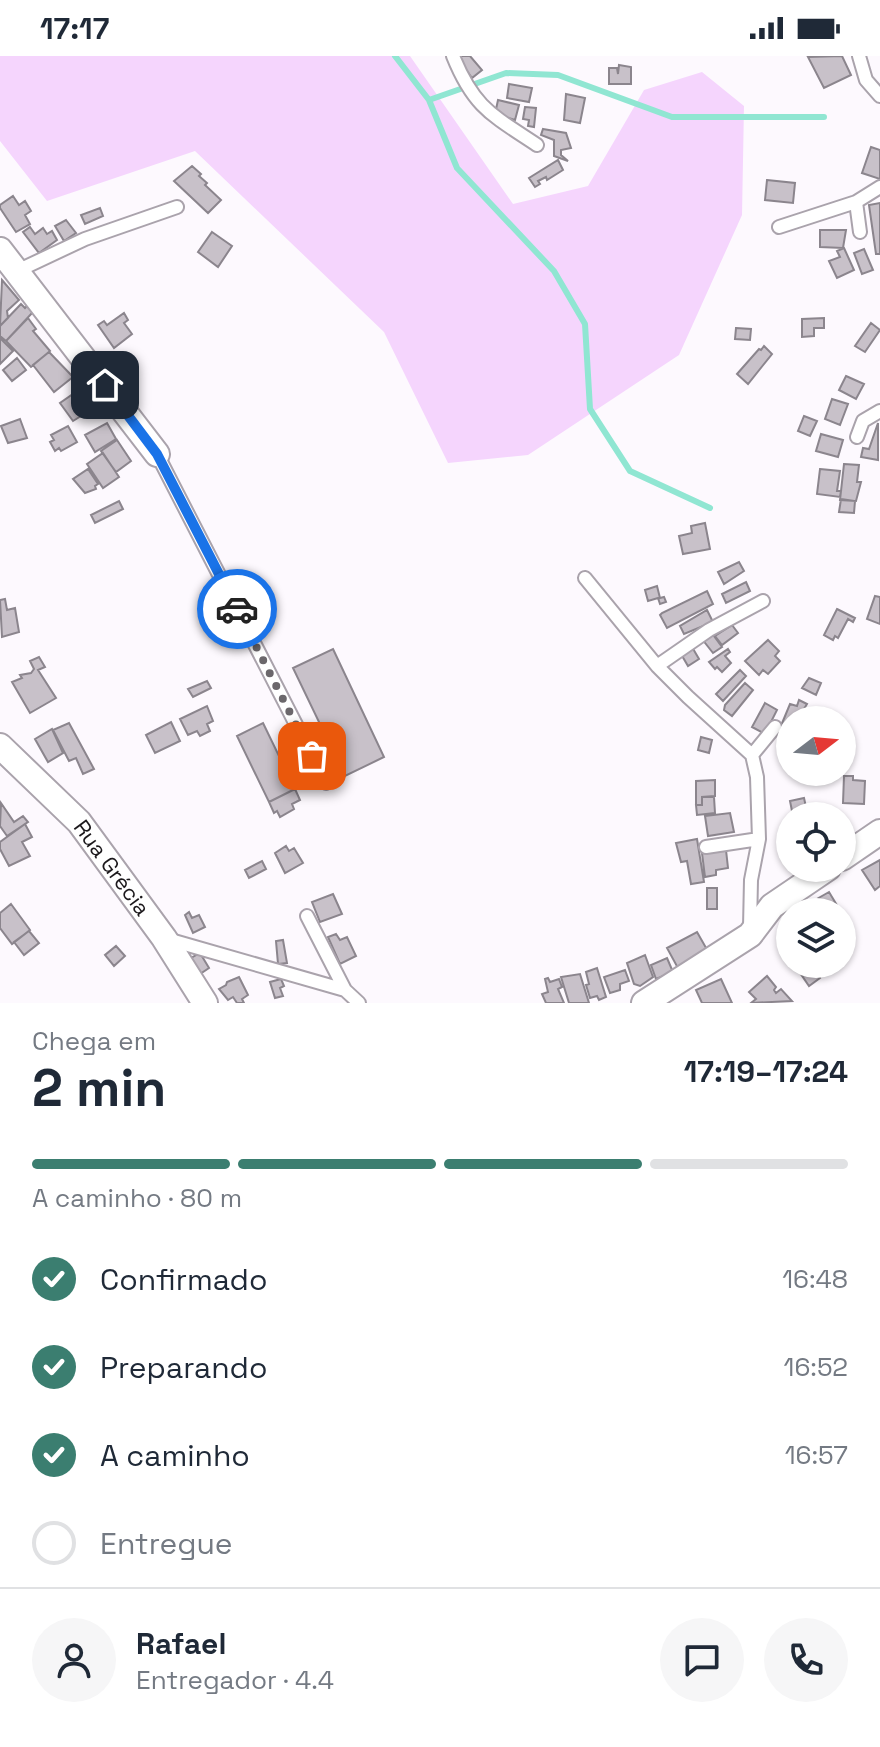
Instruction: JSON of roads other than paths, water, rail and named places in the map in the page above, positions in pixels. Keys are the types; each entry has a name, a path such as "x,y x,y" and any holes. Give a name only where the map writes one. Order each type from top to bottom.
{"street":[{"path":"0,250 157,454"},
{"name":"Rua Grécia","path":"0,746 79,822 164,938 205,1003"},
{"path":"856,848 880,832"},
{"path":"646,1003 750,935 772,906 807,882"}],"lane":[{"path":"453,56 473,97 487,112 537,145"},
{"path":"859,56 866,80 880,96"},
{"path":"779,227 856,202 880,187"},
{"path":"856,202 860,232"},
{"path":"17,271 85,239 177,207"},
{"path":"857,437 863,421 880,411"},
{"path":"157,454 326,783"},
{"path":"585,578 657,666 752,755 757,777 759,839 751,880 750,935"},
{"path":"657,666 709,630 763,601"},
{"path":"752,755 775,727"},
{"path":"706,847 759,839"},
{"path":"307,916 345,990 359,1003"},
{"path":"164,938 345,990"}],"waterway":[{"path":"395,56 429,100 457,168 554,271 585,324 590,409 630,471 710,508"},
{"path":"429,100 506,73 558,75 672,117 824,117"}]}
